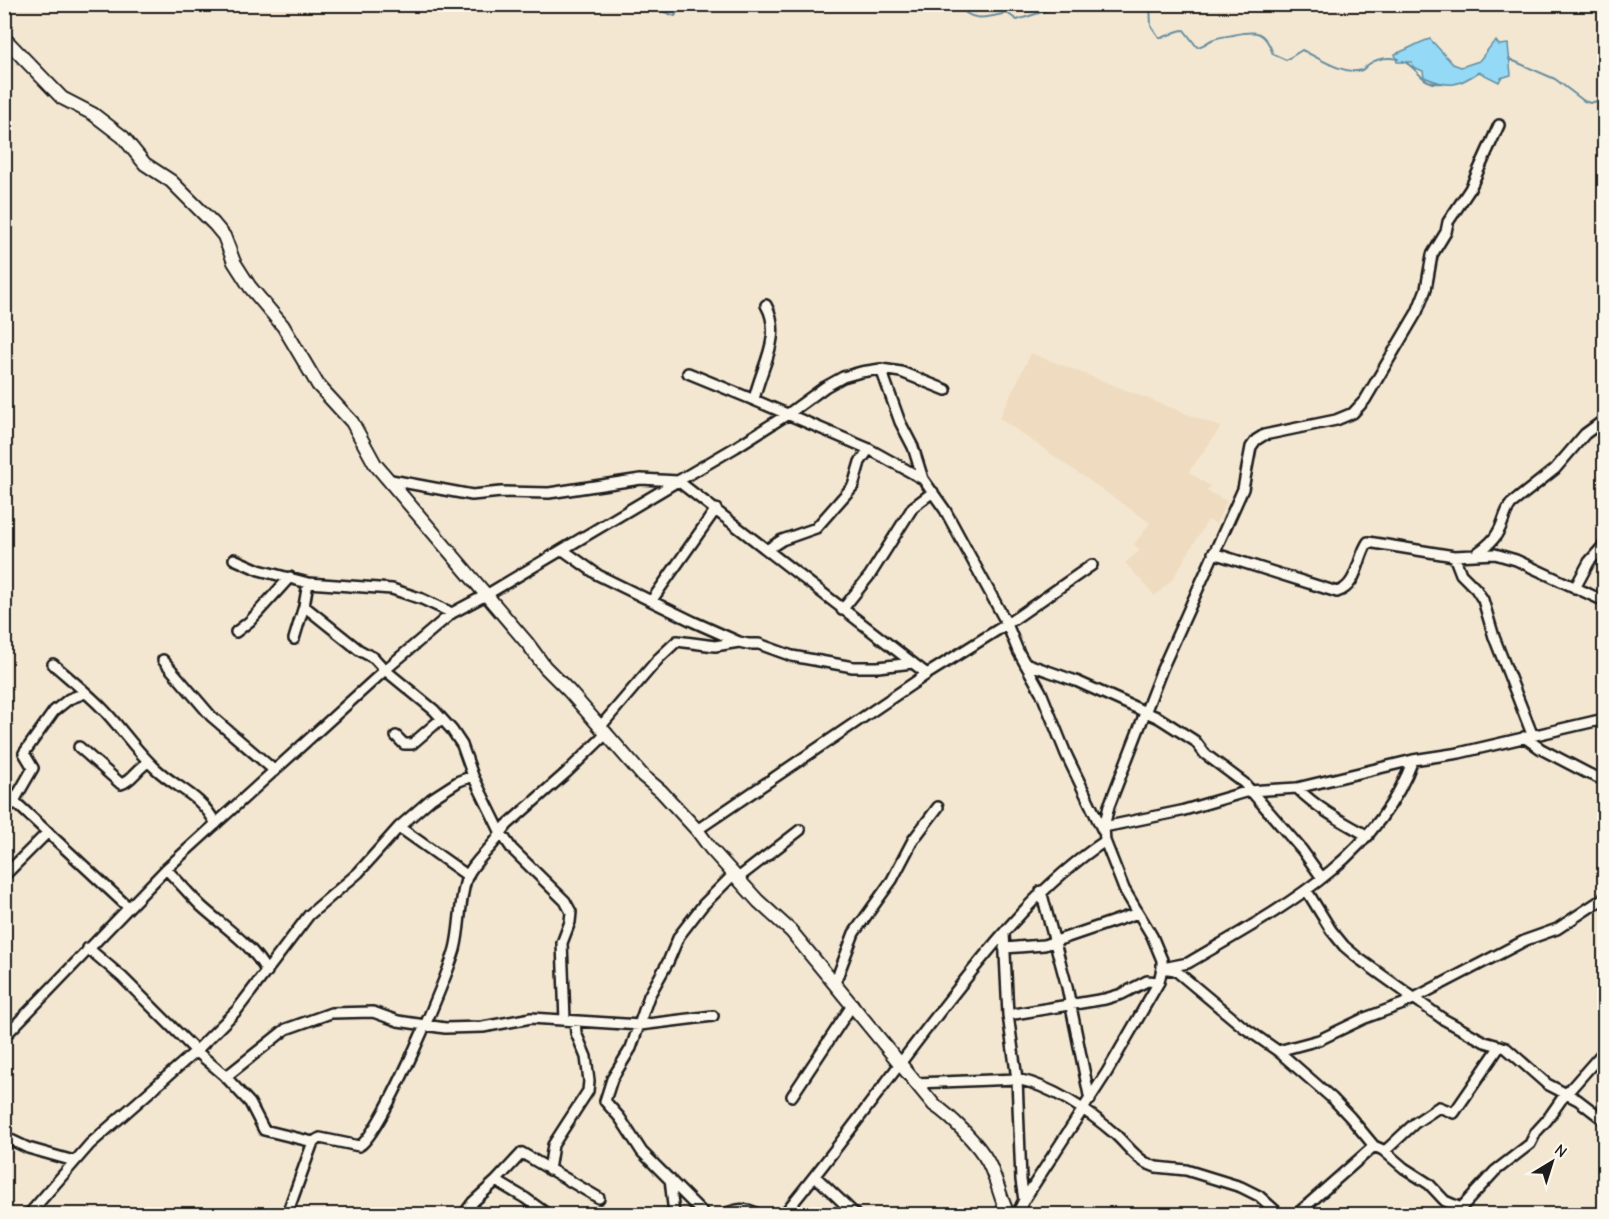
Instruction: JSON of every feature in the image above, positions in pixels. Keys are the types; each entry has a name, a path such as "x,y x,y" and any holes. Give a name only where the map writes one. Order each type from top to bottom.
{"street":[{"path":"4,38 63,98 93,114 123,136 145,164 171,181 214,224 224,236 234,262 250,287 283,326 312,376 352,422 375,464 391,480 545,667 643,776 661,791 697,830 758,901 791,931 853,1004 915,1083 980,1150 988,1163 1008,1215"},
{"path":"1104,833 1108,806 1162,669 1243,489 1251,447 1264,435 1336,420 1353,413 1365,400 1417,312 1426,289 1432,255 1446,232 1448,222 1470,189 1499,125"},
{"path":"754,400 774,331 772,316 766,305"},
{"path":"881,369 900,422 913,447 923,479 933,492 1007,624 1041,692 1066,754 1104,833 1124,889 1152,936 1162,960 1159,982 1090,1100 1024,1200 1017,1215"},
{"path":"5,1036 166,869 385,670 452,613 678,481 788,414 843,377 881,369 902,372 946,390"},
{"path":"688,373 869,449 923,479"},
{"path":"1476,554 1491,542 1511,504 1555,469 1585,434 1605,420"},
{"path":"768,549 782,540 816,528 853,486 860,462 869,449"},
{"path":"391,480 472,495 501,492 549,493 641,479 678,481 927,674"},
{"path":"842,610 870,574 913,507 933,492"},
{"path":"652,600 716,509"},
{"path":"1213,553 1337,592 1348,586 1368,542 1454,556 1496,554 1516,560 1605,601"},
{"path":"1575,588 1589,562 1605,545"},
{"path":"563,549 598,575 739,642 759,644 792,656 853,667 913,663"},
{"path":"1454,556 1461,574 1483,600 1528,735 1541,749 1605,780"},
{"path":"234,559 259,570 308,583 392,590 422,599 452,613"},
{"path":"697,830 1092,565"},
{"path":"236,632 250,621 290,577"},
{"path":"294,639 308,583"},
{"path":"304,606 359,650 374,658 385,670 434,710 462,745 473,776 501,833 512,849 565,900 571,912 562,951 565,1020"},
{"path":"88,948 122,977 196,1051 224,1075 250,1103 264,1130 312,1142 320,1138 352,1146 364,1144 401,1078 426,1026 454,950 468,876 507,825 567,772 604,730 659,658 678,641 708,646 739,642"},
{"path":"163,660 211,716 275,771"},
{"path":"1025,663 1049,670 1146,712 1195,741 1205,754 1229,770 1249,790 1302,850 1322,878"},
{"path":"53,664 100,706 157,771 193,795 216,824"},
{"path":"4,809 14,801 33,768 24,753 54,711 69,699 85,693"},
{"path":"396,736 404,744 412,744 441,718"},
{"path":"784,1215 900,1063 1004,933 1041,891 1104,833 1249,790 1297,788 1413,760 1459,753 1528,735 1605,719"},
{"path":"79,747 121,784 125,783 140,766 149,762"},
{"path":"1162,968 1188,963 1307,891 1368,836 1394,801 1413,760"},
{"path":"29,1215 74,1161 135,1103 196,1051 237,1010 309,915 358,873 399,827 431,799 459,781 473,776"},
{"path":"1297,788 1327,813 1368,836"},
{"path":"14,801 128,907"},
{"path":"835,983 854,933 892,880 913,840 938,807"},
{"path":"399,827 468,876"},
{"path":"608,1105 605,1101 612,1079 631,1048 649,996 679,936 704,905 736,876 800,830"},
{"path":"4,876 48,832"},
{"path":"166,869 249,949 267,972"},
{"path":"1041,891 1056,942 1090,1100"},
{"path":"1307,891 1344,946 1443,1019 1485,1042 1506,1048 1547,1084 1590,1107 1605,1120"},
{"path":"1278,1051 1319,1041 1365,1018 1415,998 1526,940 1557,928 1605,898"},
{"path":"1004,948 1056,942 1138,913"},
{"path":"1004,933 1008,1015 1017,1079 1024,1200"},
{"path":"1162,968 1175,970 1242,1026 1278,1051 1338,1105 1374,1146 1385,1151 1404,1168 1429,1184 1445,1201 1461,1208 1495,1172 1530,1144 1536,1132 1548,1120 1566,1094 1605,1051"},
{"path":"1008,1015 1105,999 1122,994 1147,981 1159,982"},
{"path":"792,1096 853,1004"},
{"path":"224,1075 228,1075 286,1029 332,1013 373,1012 398,1021 445,1028 483,1027 531,1018 640,1025 712,1016"},
{"path":"549,1170 553,1145 585,1096 589,1081 586,1057 576,1033 575,1021"},
{"path":"1385,1151 1415,1123 1439,1107 1454,1113 1500,1046"},
{"path":"915,1083 1017,1079 1033,1082 1083,1111 1116,1135 1139,1159 1146,1163 1156,1167 1186,1170 1241,1187 1259,1196 1279,1215"},
{"path":"585,1096 608,1105 616,1112 642,1152 704,1215"},
{"path":"4,1139 74,1161"},
{"path":"287,1215 312,1142"},
{"path":"1297,1215 1374,1146"},
{"path":"464,1215 473,1202 522,1153 599,1198"},
{"path":"816,1176 855,1215"},
{"path":"670,1179 674,1215"},
{"path":"496,1181 525,1198 547,1215"},
{"path":"724,1215 740,1209 749,1209 758,1215"}],"shaded area":[{"path":"1031,353 1221,427 1189,472 1210,486 1207,491 1227,501 1216,524 1208,520 1173,579 1155,596 1125,563 1139,551 1134,544 1150,523 999,418"}],"water":[{"path":"1430,39 1453,64 1461,67 1479,61 1496,41 1499,45 1508,44 1511,75 1501,78 1499,82 1479,72 1464,81 1447,84 1424,77 1423,71 1413,67 1412,62 1397,62 1395,54"}],"waterway":[{"path":"644,4 675,16 682,4"},
{"path":"957,4 974,17 1007,13 1017,20 1067,4"},
{"path":"1084,4 1093,9 1099,4"},
{"path":"1150,4 1151,26 1159,37 1184,30 1197,47 1219,38 1254,32 1267,40 1273,54 1286,60 1302,50 1331,65 1355,71 1362,70 1379,59 1398,59"},
{"path":"1509,59 1555,79 1584,101 1590,103 1604,99"},
{"path":"1403,61 1429,82 1442,83"}]}
